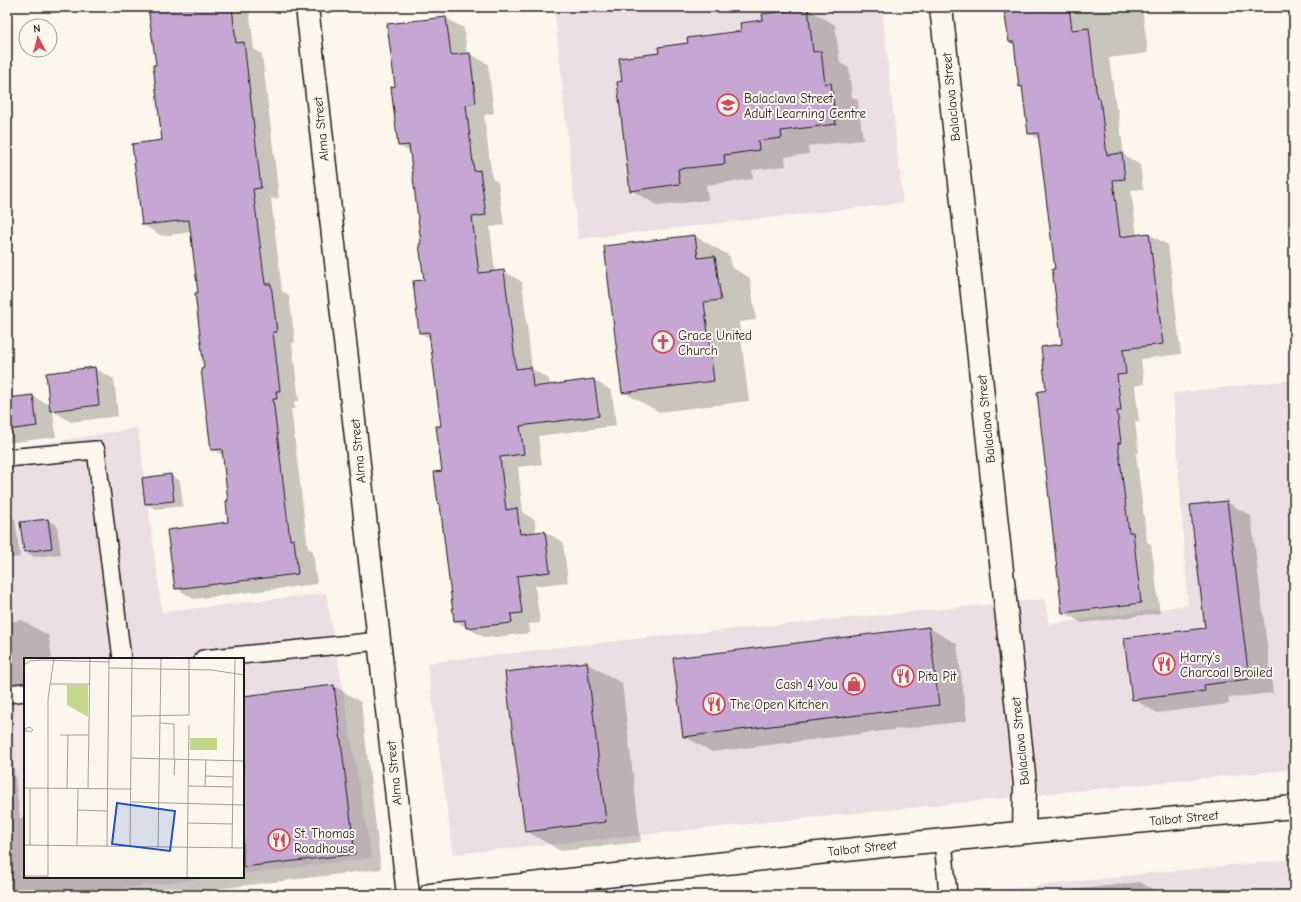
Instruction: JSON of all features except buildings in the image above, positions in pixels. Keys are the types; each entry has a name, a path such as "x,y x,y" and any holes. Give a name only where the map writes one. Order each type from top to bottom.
{"street":[{"name":"Alma Street","path":"307,7 408,895"},
{"name":"Balaclava Street","path":"941,7 1025,784 1024,832"},
{"name":"Talbot Street","path":"430,895 506,891 943,840 1294,807"}],"lane":[{"path":"7,458 96,450 122,658"},
{"path":"213,658 379,641"},
{"path":"7,694 24,692"},
{"path":"943,840 948,895"}],"shaded area":[{"name":"Balaclava Street Adult Learning Centre","path":"554,7 882,7 903,203 578,239"},
{"path":"1294,380 1294,769 453,854 427,663 614,641 1044,599 1049,624 1188,605 1173,393"},
{"path":"138,428 162,612 326,593 372,858 244,874 244,658 24,658 24,878 207,878 66,895 7,895 7,449"},
{"path":"1294,859 1294,895 959,895 1161,872"}],"place":[{"name":"Balaclava Street Adult Learning Centre","path":"728,105"},
{"name":"Grace United Church","path":"663,342"},
{"name":"Harry's Charcoal Broiled","path":"1164,664"},
{"name":"Pita Pit","path":"903,676"},
{"name":"Cash 4 You","path":"854,684"},
{"name":"The Open Kitchen","path":"714,704"},
{"name":"St. Thomas Roadhouse","path":"279,840"}]}
